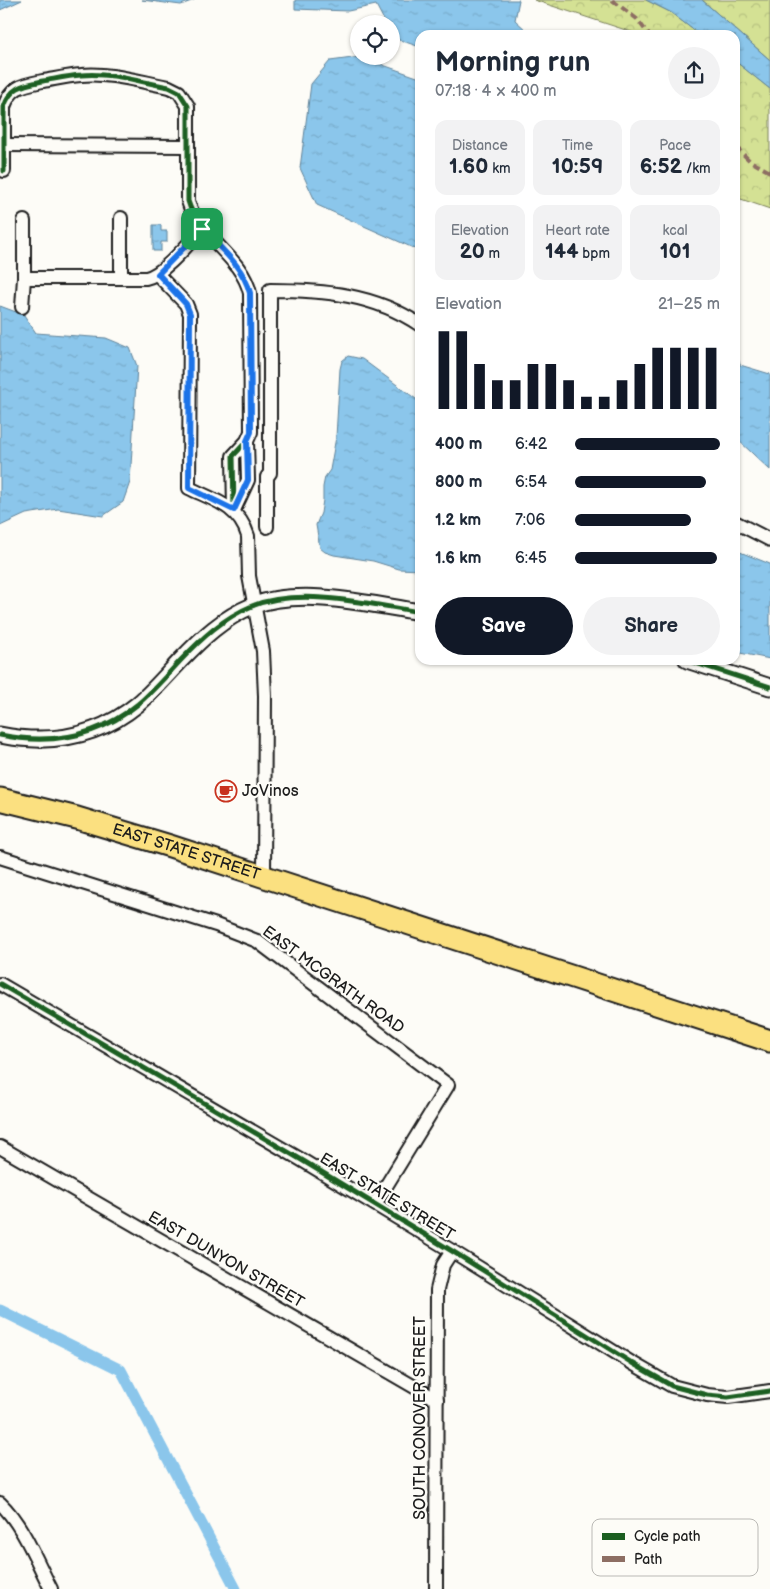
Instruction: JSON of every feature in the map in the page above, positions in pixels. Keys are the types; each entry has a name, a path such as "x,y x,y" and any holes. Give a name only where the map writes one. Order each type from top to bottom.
{"highway":[{"name":"EAST STATE STREET","path":"0,799 108,827 770,1041"}],"street":[{"path":"4,171 4,107 12,91 23,86 82,74 115,77 169,87 179,92 188,106 188,201 193,216 202,229 237,265 244,276 250,293 251,432 247,441 233,456 234,510 248,536 249,576 263,651 265,696 264,878"},
{"path":"4,145 188,146"},
{"path":"120,218 120,278"},
{"path":"22,307 24,221"},
{"path":"24,278 146,278 158,274 202,229"},
{"path":"158,274 186,304 190,314 189,488 234,510"},
{"path":"267,527 267,477 270,473 270,290 312,290 346,295 380,304 415,322"},
{"path":"740,525 770,540"},
{"path":"0,735 26,739 62,739 97,730 119,719 140,703 206,634 229,618 254,606 285,599 308,597 415,611"},
{"path":"702,665 770,687"},
{"name":"EAST MCGRATH ROAD","path":"0,857 216,925 256,941 448,1085 374,1204"},
{"name":"EAST STATE STREET","path":"0,984 94,1037 374,1204 672,1386 707,1395 728,1396 770,1391"},
{"name":"EAST DUNYON STREET","path":"0,1147 437,1400"},
{"name":"SOUTH CONOVER STREET","path":"436,1589 437,1290 443,1265 452,1251"},
{"path":"0,1503 8,1510 21,1531 51,1589"}],"green space":[{"path":"534,0 646,0 670,12 693,30 626,30"},
{"path":"702,0 770,0 770,60 740,34 740,30 736,30"},
{"path":"740,65 770,89 770,209 740,199"}],"water":[{"path":"0,0 22,0 0,10"},
{"path":"142,0 194,0 181,5"},
{"path":"295,0 519,0 515,20 526,30 415,30 415,45 400,40 400,15 381,15 376,5 348,11 295,9"},
{"path":"646,0 702,0 736,30 693,30 670,12"},
{"path":"740,34 770,60 770,89 740,65"},
{"path":"350,58 350,65 383,65 415,76 415,249 317,205 300,168 311,84 330,61"},
{"path":"153,225 161,225 161,231 167,231 167,242 161,242 161,251 153,251"},
{"path":"0,306 24,315 36,333 106,338 130,348 137,366 130,482 123,502 103,516 58,509 26,514 0,526"},
{"path":"348,356 362,359 415,398 415,570 399,569 373,561 334,555 320,548 316,525 321,513 323,487 325,477 330,470 336,437 342,361"},
{"path":"740,365 770,374 770,470 740,442"},
{"path":"740,552 770,564 770,659 740,653"}],"waterway":[{"path":"0,1310 121,1370 236,1589"}],"marked path":[{"path":"612,0 637,19 645,30"},
{"path":"740,151 750,161 770,172"}],"cycle path":[{"path":"4,171 4,107 10,95 19,88 29,84 76,75 92,74 136,80 169,87 179,92 188,106 188,201 193,214 201,226 238,268 250,293 251,432 247,441 233,456 234,510 248,480 247,441"},
{"path":"0,735 37,739 55,738 73,736 107,724 138,704 213,629 241,611 271,600 313,597 415,611"},
{"path":"702,665 770,687"},
{"path":"0,984 300,1159 672,1386 707,1395 728,1397 770,1391"}],"place":[{"name":"JoVinos","path":"226,791"}],"route":[{"path":"202,229 237,265 248,284 250,293 251,432 247,441 248,480 234,510 189,488 190,314 186,304 158,274 202,229"}]}
